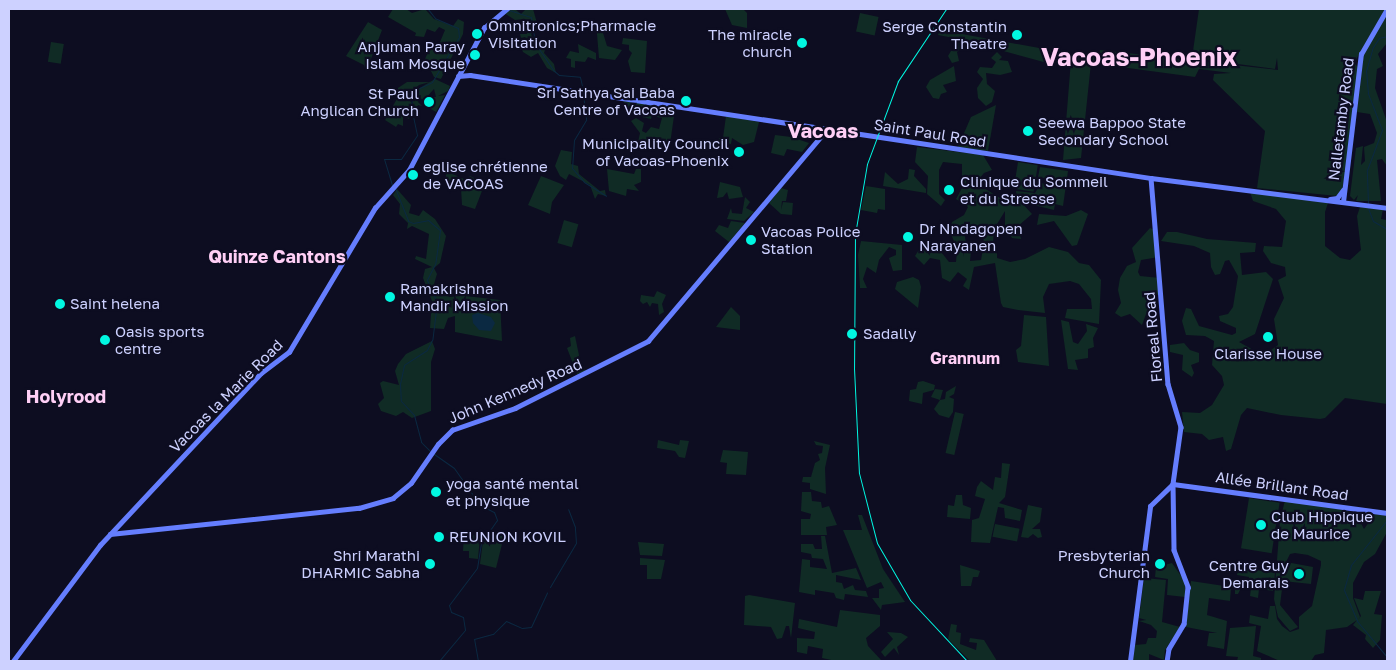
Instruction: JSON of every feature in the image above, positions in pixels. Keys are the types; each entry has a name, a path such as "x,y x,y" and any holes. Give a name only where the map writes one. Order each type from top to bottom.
{"main road":[{"name":"Vacoas la Marie Road","path":"13,661 110,534 261,373 290,352 375,208 409,170 488,21 507,9"},
{"name":"Nalletamby Road","path":"1343,202 1361,54 1387,9"},
{"path":"463,67 463,72 470,75"},
{"name":"Saint Paul Road","path":"458,76 470,75 1150,178 1387,208"},
{"name":"John Kennedy Road","path":"110,534 375,505 406,487 442,439 460,426 515,408 648,341 827,129"},
{"path":"1319,199 1334,199 1341,194 1348,167"},
{"name":"Floreal Road","path":"1150,178 1168,384 1181,427 1173,484 1174,550 1188,581 1184,624 1169,649 1167,661"},
{"path":"1130,661 1150,506 1173,484"},
{"name":"Allée Brillant Road","path":"1173,484 1387,513"}],"green space":[{"path":"393,9 406,9 412,13 425,9 434,19 453,26 458,19 464,22 463,34 441,79 434,77 425,59 429,50 440,42 445,30 439,27 435,32 427,29 424,37 415,36 416,33 388,17"},
{"path":"505,9 516,10 521,14 526,9 533,9 537,23 531,35 546,46 544,53 554,64 556,73 547,68 538,53 531,57 523,52 521,47 530,48 532,45 525,37 521,38 520,34 527,34 528,25 524,19 515,20 504,13"},
{"path":"725,9 743,9 747,13 747,28 732,25"},
{"path":"1199,9 1385,9 1354,63 1358,67 1353,130 1342,191 1337,196 1257,188 1265,131 1213,80 1214,74 1231,73 1199,69 1195,77 1091,63 1081,158 1063,160 1071,60 1051,64 963,40 965,45 957,52 959,61 952,63 948,56 951,51 957,51 959,39 938,35 940,30 1072,54 1099,57 1100,50 1278,70 1277,58 1275,69 1192,58"},
{"path":"860,13 879,17 875,36 856,32"},
{"path":"1387,16 1387,43 1378,54 1383,66 1377,69 1375,88 1387,122 1387,166 1382,159 1377,160 1381,201 1356,201 1358,195 1354,200 1350,196 1356,148 1363,146 1361,165 1365,161 1364,147 1374,143 1377,133 1370,114 1357,112 1363,58 1367,44"},
{"path":"368,22 382,30 366,72 364,65 346,56"},
{"path":"596,22 600,23 607,46 622,50 615,60 599,58"},
{"path":"623,38 647,41 645,73 631,72 628,61 632,53 629,50 629,45 622,44"},
{"path":"51,42 64,44 61,64 48,62"},
{"path":"578,44 596,53 596,60 588,57 585,62 575,61 575,68 571,67 571,59 566,58 570,51 579,53"},
{"path":"997,52 1002,57 999,60 1008,61 1012,72 1000,75 986,73 987,84 995,91 992,102 986,106 978,98 977,88 983,79 977,72 980,67 992,68 996,62 991,58"},
{"path":"954,66 956,81 943,85 947,92 941,94 939,99 933,98 926,87 930,80"},
{"path":"435,79 450,86 448,91 438,96 445,95 436,112 429,108 433,104 432,97 436,97 434,89 424,100 420,98 418,102 422,106 418,105 409,119 403,116 403,126 398,124 396,127 385,120 398,97 398,88 407,82 430,82","holes":["430,82 413,92 413,111 409,94 411,95 412,91 419,85"]},
{"path":"623,101 653,105 645,108 653,110 651,119 642,117 644,110 629,110"},
{"path":"996,105 988,151 958,147 971,117"},
{"path":"659,107 675,109 670,144 656,151 637,147 640,133 631,121 636,118 644,123 642,131 646,133 651,127 659,129 662,118 657,117"},
{"path":"726,116 759,122 754,142 743,145 732,138 731,144 725,143 724,148 718,147 719,138 723,138"},
{"path":"775,135 791,137 809,143 802,152 787,149 784,156 771,153"},
{"path":"917,147 983,155 992,170 984,173 978,180 984,188 1000,198 1017,201 1016,191 1035,193 1041,183 1050,184 1050,179 1038,177 1040,167 1068,171 1063,206 1055,204 1054,210 1021,202 1032,214 1018,226 1021,239 1012,238 1005,227 1005,211 994,229 993,243 984,242 982,233 974,228 964,231 966,243 958,250 949,230 952,222 964,215 968,207 956,199 962,188 962,164 943,162 939,170 939,194 945,200 941,206 927,194 928,176 915,162"},
{"path":"561,150 572,152 571,164 578,166 579,174 600,191 605,190 606,196 598,194 595,199 590,185 569,174 566,180 560,176 555,166"},
{"path":"1018,162 1038,165 1034,192 1014,189"},
{"path":"607,169 634,174 636,169 641,169 641,182 634,185 639,191 627,189 626,196 609,191"},
{"path":"909,169 915,170 914,176 926,189 926,193 883,186 885,172 898,184 908,179"},
{"path":"446,171 466,180 470,176 474,178 472,188 482,191 475,209 462,205 461,188 446,183"},
{"path":"541,176 564,185 552,202 550,214 528,205"},
{"path":"720,182 740,187 743,197 729,199 727,192 723,197 717,198"},
{"path":"866,186 885,189 885,210 878,209 877,213 861,210"},
{"path":"781,188 788,190 786,201 782,201 781,210 783,202 793,203 792,215 781,214 769,203"},
{"path":"397,189 411,205 409,213 419,216 423,210 435,219 446,236 440,263 434,268 437,274 434,284 439,284 441,291 447,291 449,297 466,295 463,301 466,296 500,300 502,341 455,332 455,316 448,318 444,329 430,328 432,301 423,278 425,269 432,267 415,259 416,256 426,259 429,234 412,226 407,229 408,223 399,214 400,204 393,195"},
{"path":"1250,192 1328,203 1325,212 1325,246 1340,258 1350,260 1361,250 1357,216 1360,207 1383,209 1381,219 1387,220 1387,404 1345,398 1325,418 1320,419 1281,415 1247,408 1241,415 1231,449 1226,451 1223,437 1209,440 1202,434 1184,432 1182,412 1200,413 1212,405 1224,385 1222,376 1212,365 1214,341 1205,336 1186,335 1182,321 1186,308 1191,309 1199,326 1232,335 1236,333 1236,328 1220,321 1219,316 1228,314 1233,307 1238,276 1229,260 1225,261 1220,274 1215,275 1211,267 1210,253 1194,246 1161,241 1167,232 1177,232 1207,239 1256,243 1255,252 1240,253 1242,275 1266,272 1273,279 1255,334 1239,342 1257,352 1271,350 1278,345 1274,319 1284,298 1278,280 1286,276 1285,267 1271,263 1263,251 1264,246 1282,247 1286,221 1276,209 1253,201"},
{"path":"745,197 750,202 746,208 754,212 744,221 727,219 731,208 732,213 742,214"},
{"path":"1081,210 1088,214 1077,245 1072,246 1054,221 1037,225 1039,214 1066,216"},
{"path":"564,220 578,224 572,247 557,243"},
{"path":"731,221 745,223 729,242 715,231 719,225 728,228"},
{"path":"1150,228 1155,230 1159,257 1141,260 1138,272 1140,276 1160,278 1160,294 1156,295 1151,306 1152,314 1146,314 1142,325 1130,314 1121,317 1115,313 1121,303 1118,290 1120,278 1127,266 1136,262 1132,248"},
{"path":"861,241 902,245 902,270 893,271 889,258 896,255 896,250 889,247 879,260 876,273 867,267 863,279 867,288 860,288 858,255"},
{"path":"1049,247 1068,252 1079,263 1089,265 1101,280 1099,324 1065,318 1067,309 1092,309 1091,299 1079,284 1070,281 1049,284 1043,297 1045,313 1018,310 1003,307 1001,303 995,263 974,267 969,290 963,286 967,279 958,272 950,282 942,278 940,260 930,258 924,265 915,256 920,248 938,248 949,262 956,262 957,251 963,249 963,257 964,250 971,251 970,261 981,260 983,248 997,249 997,258 1010,262 1025,259"},
{"path":"913,277 919,280 921,287 918,308 895,289 897,282"},
{"path":"657,291 666,295 662,304 664,312 659,315 658,304 652,303 650,307 647,302 643,304 640,301 641,295 654,297"},
{"path":"731,307 740,316 740,330 716,327"},
{"path":"1024,315 1046,317 1049,366 1018,362 1016,350 1021,346"},
{"path":"1061,320 1069,322 1073,342 1078,344 1087,331 1086,324 1098,328 1093,338 1094,347 1088,349 1088,358 1075,360 1078,370 1068,369"},
{"path":"575,336 580,360 586,371 577,374 567,348 571,346 570,338"},
{"path":"432,341 435,349 431,362 431,411 412,418 403,412 396,416 381,411 378,404 384,398 380,383 383,381 399,385 395,371 398,364 406,354"},
{"path":"1184,343 1190,350 1199,353 1199,362 1191,365 1194,373 1192,377 1182,370 1183,355 1170,352 1170,345"},
{"path":"923,381 935,385 934,390 923,393 922,404 909,401 910,390 916,389 918,382"},
{"path":"956,386 954,394 949,397 954,399 953,412 949,418 939,415 934,409 940,400 945,399 946,392"},
{"path":"935,389 943,390 940,400 931,397"},
{"path":"955,412 964,414 954,455 946,453"},
{"path":"658,440 679,445 680,440 689,441 685,458 679,457 675,451 657,448"},
{"path":"814,441 830,445 825,468 826,494 810,489 810,483 802,482 803,477 811,477 815,463 820,460 818,454 822,453 823,446 816,445"},
{"path":"723,450 748,452 746,475 726,474 727,463 720,462"},
{"path":"1002,463 1010,464 1005,497 999,503 1022,510 1020,521 1005,518 1004,508 998,507 990,543 971,542 972,520 979,518 985,499 975,496 977,487 981,481 993,490 995,477 1001,478"},
{"path":"802,492 811,492 812,501 821,502 822,508 829,506 837,525 826,527 827,535 801,535 801,519 810,519 811,514 801,511"},
{"path":"956,495 962,495 963,505 971,508 970,519 947,517 948,505 954,506"},
{"name":"Club Hippique de Maurice","path":"1249,498 1280,503 1272,553 1241,548"},
{"path":"1285,500 1328,506 1356,514 1364,529 1375,514 1387,516 1387,532 1375,554 1364,562 1353,583 1353,598 1360,617 1358,620 1361,616 1354,598 1363,600 1365,591 1381,591 1374,614 1382,615 1380,640 1373,648 1365,639 1366,635 1353,625 1357,620 1347,627 1326,630 1324,653 1315,655 1311,661 1280,661 1257,651 1261,626 1249,623 1250,615 1268,619 1270,606 1275,606 1277,619 1282,626 1290,632 1299,629 1299,617 1312,606 1321,565 1321,561 1308,555 1295,553 1290,554 1286,562 1313,567 1311,584 1283,581 1280,605 1298,627 1290,631 1278,617 1274,599 1280,521"},
{"path":"1028,505 1042,508 1040,522 1032,529 1040,529 1042,537 1038,538 1033,534 1028,538 1021,537"},
{"path":"858,515 862,515 883,569 905,602 882,605 881,610 872,598 879,598 879,589 884,588 881,582 867,588 843,530 862,530"},
{"path":"995,524 1020,529 1017,542 993,537"},
{"path":"464,534 480,536 478,559 469,558 469,551 463,551"},
{"path":"488,535 504,536 496,568 480,564 483,541"},
{"path":"821,536 825,536 832,573 856,568 861,580 836,575 836,582 842,583 844,589 853,585 855,590 866,591 868,597 845,594 844,600 836,598 834,593 815,590 815,595 799,592 802,559 810,560 810,567 827,569 823,559 812,558 811,554 801,552 801,544 813,544 815,549 822,549"},
{"path":"638,542 664,544 662,556 640,555"},
{"path":"640,558 665,560 661,579 647,579 647,565 640,565"},
{"path":"1172,563 1186,583 1185,597 1167,595 1168,579 1155,577 1156,567"},
{"path":"1238,564 1256,566 1256,570 1275,573 1273,591 1259,589 1258,598 1250,596 1251,588 1242,586 1238,594 1235,594 1235,582 1248,583 1249,577 1237,575"},
{"path":"960,565 980,571 978,577 973,577 971,586 961,586"},
{"path":"1144,578 1166,580 1162,622 1180,627 1165,650 1164,660 1149,654 1149,661 1133,661 1135,645 1146,644 1148,638 1156,638 1157,631 1151,625 1139,621 1146,620 1139,618"},
{"path":"1191,581 1231,587 1230,601 1209,598 1207,615 1227,621 1224,649 1207,646 1209,633 1217,633 1186,627"},
{"path":"749,595 795,603 791,638 789,626 786,626 782,638 777,639 771,627 744,625 745,596"},
{"path":"840,610 880,615 880,626 866,638 868,646 882,661 836,661 822,658 823,649 808,646 807,654 797,652 797,638 814,639 815,632 798,628 799,619 837,627"},
{"path":"951,624 957,625 956,632 961,633 960,644 976,650 977,643 969,642 970,638 984,640 997,661 970,661 948,639"},
{"path":"1256,626 1253,656 1261,658 1261,661 1237,661 1238,657 1226,656 1230,628"},
{"path":"887,632 901,633 908,637 897,647 899,655 894,648 885,657 881,652 893,639"}],"water":[{"path":"478,313 491,317 495,323 491,331 479,330 473,323 472,315"}],"waterway":[{"path":"392,185 384,159 401,159 417,135 411,106 413,91 432,82 459,37 458,28 435,18 428,9"},
{"path":"509,10 531,17 535,43 553,70 559,75 580,77 583,90"},
{"path":"1368,204 1367,170 1382,130 1368,93 1366,71 1373,47 1379,38 1387,36"},
{"path":"583,94 586,120 574,140 572,168 584,182 606,196"},
{"path":"395,188 408,221 413,223 428,220 440,230 435,264 427,280 437,302 432,340 427,350 404,365 400,384 401,401 414,415 421,442 431,452"},
{"path":"1368,208 1373,221 1387,229"},
{"path":"434,454 454,468 480,505 494,512 497,520 481,543 477,568 449,605 451,612 463,617 465,630 439,661"},
{"path":"550,587 576,543 575,527 568,509"},
{"path":"1387,520 1351,565 1344,590 1357,621 1387,657"},
{"path":"478,661 474,639 493,634 506,621 522,628 531,627 547,592"}],"tram line":[{"path":"946,9 898,81 867,164 855,234 854,368 859,473 877,543 910,600 967,661"}],"place":[{"name":"Omnitronics;Pharmacie Visitation","path":"477,34"},
{"name":"Serge Constantin Theatre","path":"1017,35"},
{"name":"The miracle church","path":"802,43"},
{"name":"Anjuman Paray Islam Mosque","path":"475,55"},
{"name":"Sri Sathya Sai Baba Centre of Vacoas","path":"686,101"},
{"name":"St Paul Anglican Church","path":"429,102"},
{"name":"Seewa Bappoo State Secondary School","path":"1028,131"},
{"name":"Municipality Council of Vacoas-Phoenix","path":"739,152"},
{"name":"eglise chrétienne de VACOAS","path":"413,175"},
{"name":"Clinique du Sommeil et du Stresse","path":"949,190"},
{"name":"Dr Nndagopen Narayanen","path":"908,237"},
{"name":"Vacoas Police Station","path":"751,240"},
{"name":"Ramakrishna Mandir Mission","path":"390,297"},
{"name":"Saint helena","path":"60,304"},
{"name":"Sadally","path":"852,334"},
{"name":"Clarisse House","path":"1268,337"},
{"name":"Oasis sports centre","path":"105,340"},
{"name":"yoga santé mental et physique","path":"436,492"},
{"name":"Club Hippique de Maurice","path":"1261,525"},
{"name":"REUNION KOVIL","path":"439,537"},
{"name":"Shri Marathi DHARMIC Sabha","path":"430,564"},
{"name":"Presbyterian Church","path":"1160,564"},
{"name":"Centre Guy Demarais","path":"1299,574"}],"district":[{"name":"Vacoas-Phoenix","path":"1139,57"},
{"name":"Vacoas","path":"823,130"},
{"name":"Quinze Cantons","path":"277,256"},
{"name":"Grannum","path":"965,358"},
{"name":"Holyrood","path":"66,396"}]}
